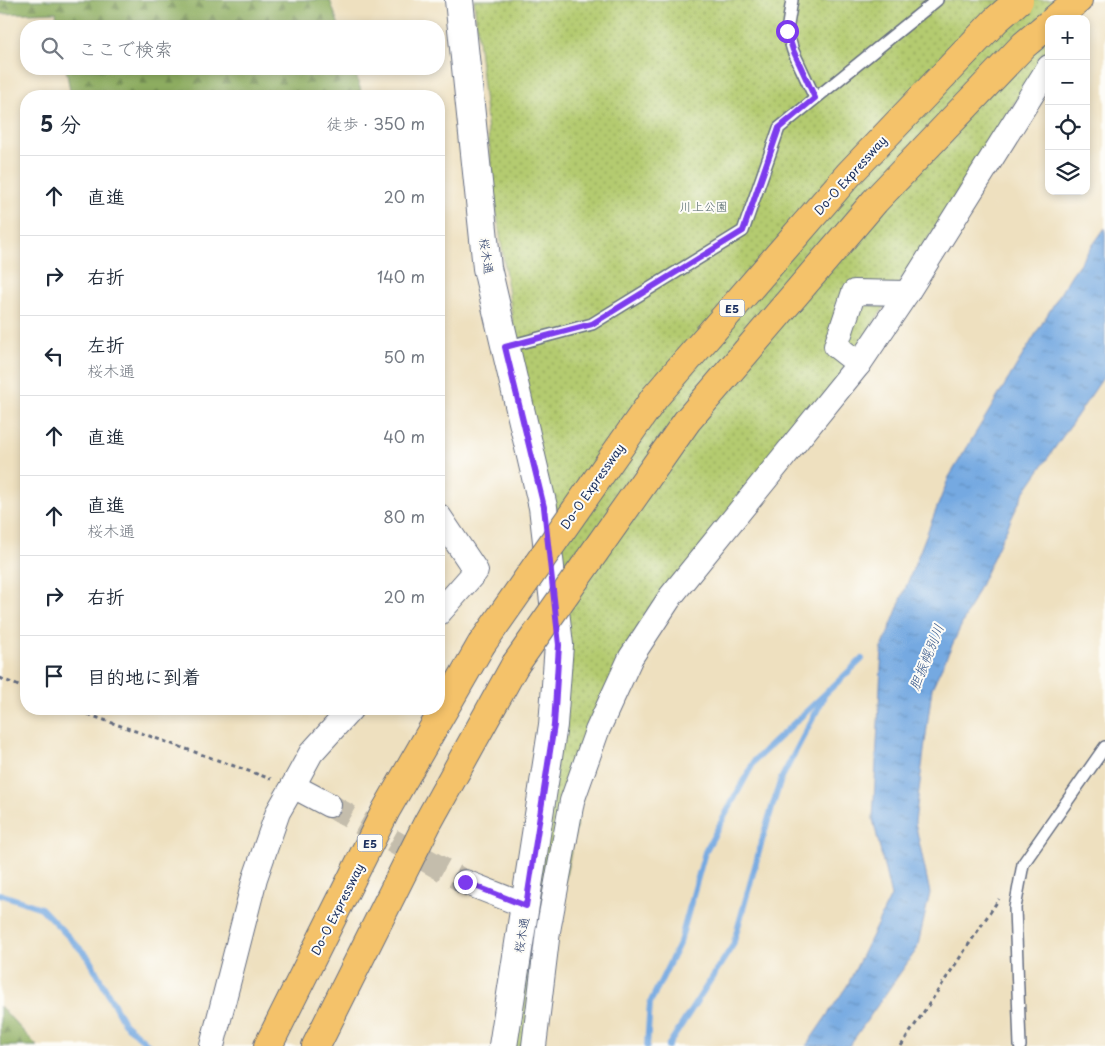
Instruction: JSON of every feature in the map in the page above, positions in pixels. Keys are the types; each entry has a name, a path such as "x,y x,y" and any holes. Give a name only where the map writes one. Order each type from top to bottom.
{"highway":[{"name":"Do-O Expressway","path":"445,708 481,645 655,397 849,174 996,20 1019,0"},
{"path":"1060,15 1078,0"},
{"path":"316,1046 427,824 515,665 687,421 875,201 1024,45 1045,27"},
{"name":"Do-O Expressway","path":"268,1046 386,810 441,715"}],"street":[{"name":"桜木通","path":"458,0 487,268 544,507 559,645 554,725 503,1046"},
{"path":"1081,15 1090,0"},
{"path":"534,1046 548,931 572,801 597,731 631,657 671,596 859,364 907,293 1045,73"},
{"path":"859,364 836,346 854,292 907,293"},
{"path":"445,525 476,571 445,605"},
{"path":"212,1046 255,878 278,812 311,753 346,715"},
{"path":"293,786 329,806"},
{"path":"465,882 526,906"}],"lane":[{"path":"792,0 787,31 793,50 815,98"},
{"path":"505,347 592,324 743,231 779,128 937,0"},
{"path":"1020,1046 1016,908 1023,864 1105,747"}],"path":[{"path":"0,678 20,686"},
{"path":"90,715 293,786"},
{"path":"902,1046 1001,897"}],"green space":[{"path":"0,0 330,0 337,20 57,20 56,12 0,14"},
{"name":"川上公園","path":"474,0 1080,0 1056,15 1045,15 1045,55 825,399 772,457 599,719 530,1046 512,1046 568,688 496,208"},
{"path":"67,75 356,75 361,90 70,90"},
{"path":"0,1006 37,1046 0,1046"}],"water":[{"name":"胆振幌別川","path":"1105,228 1105,375 1023,494 932,688 915,822 930,893 917,949 849,1046 806,1046 847,986 891,896 873,819 882,648 949,477 1072,274"}],"waterway":[{"path":"647,1046 650,1003 680,942 705,852 755,760 862,659"},
{"path":"668,1046 733,945 781,779 823,699"},
{"path":"0,894 41,908 88,957 124,1023 150,1046"}],"tunnel":[{"path":"329,805 465,882"}],"route":[{"path":"465,882 526,906 554,725 559,645 544,507 530,456 505,347 592,324 743,231 779,128 815,98 793,50 787,31"}]}
